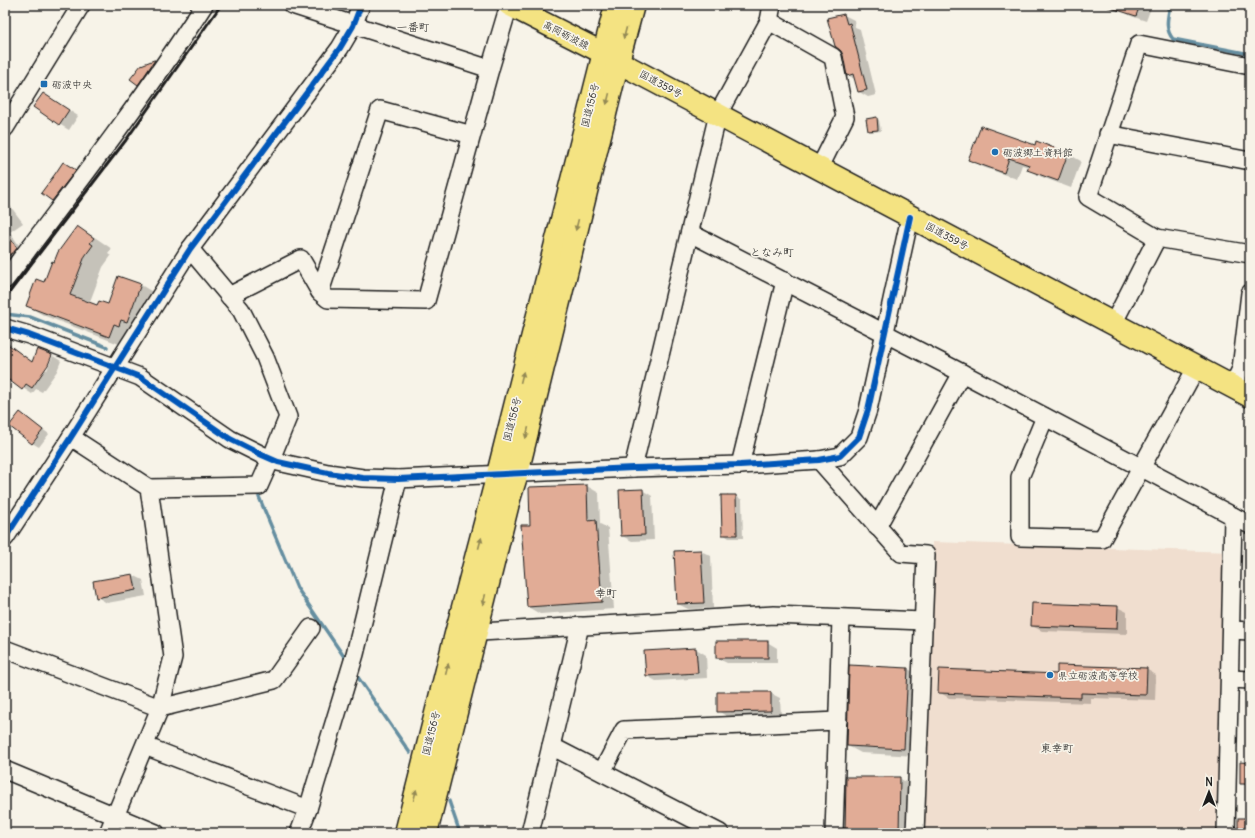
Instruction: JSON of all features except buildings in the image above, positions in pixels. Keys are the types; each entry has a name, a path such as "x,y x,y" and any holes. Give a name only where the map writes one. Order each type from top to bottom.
{"highway":[{"name":"国道156号","path":"406,833 466,633 508,473 610,57 616,5"},
{"name":"国道156号","path":"610,57 633,5"},
{"name":"国道359号","path":"610,57 1241,392"},
{"name":"国道156号","path":"426,833 466,633"}],"main road":[{"name":"高岡砺波線","path":"509,5 610,57"}],"street":[{"path":"5,128 81,5"},
{"path":"5,280 182,40 204,5"},
{"path":"292,5 353,26 490,69"},
{"path":"5,538 190,249 340,48 353,26 361,5"},
{"path":"229,296 301,260 320,292 328,299 426,301 509,5"},
{"path":"632,468 718,114 770,13 833,57 845,117 819,169"},
{"path":"1250,66 1138,44 1088,197 1157,238 1250,254"},
{"path":"320,292 380,110 472,135"},
{"path":"1108,134 1250,161"},
{"path":"5,328 29,335 115,366 140,377 230,439 272,459 328,473 363,478 398,479 632,468 740,466 819,460 840,456 859,437 868,410 910,216"},
{"path":"690,233 962,373 1250,525"},
{"path":"1113,324 1157,238"},
{"path":"71,437 149,488 259,486 272,459 288,417 265,357 241,310 190,249"},
{"path":"740,466 785,281"},
{"path":"1241,392 1241,369 1250,293"},
{"path":"1045,417 1020,477 1020,537 1102,539 1196,368"},
{"path":"877,528 962,373"},
{"path":"819,460 877,528 901,553 926,555 915,833"},
{"path":"299,833 308,809 355,654 398,479"},
{"path":"108,833 160,708 173,657 149,488"},
{"path":"1226,833 1233,516"},
{"path":"466,633 774,615 923,621"},
{"path":"834,833 841,618"},
{"path":"530,833 580,626"},
{"path":"5,649 160,708 274,680 311,628"},
{"path":"1230,630 1250,631"},
{"path":"1230,679 1250,680"},
{"path":"602,772 624,730 838,721"},
{"path":"144,746 308,809"},
{"path":"551,746 720,833"},
{"path":"5,770 156,833"}],"shaded area":[{"path":"932,542 1232,552 1221,833 922,833"}],"waterway":[{"path":"1170,5 1168,31 1173,39 1250,54"},
{"path":"5,314 30,317 107,347"},
{"path":"259,497 297,588 347,661"},
{"path":"355,673 410,753"},
{"path":"449,801 460,833"}],"railway":[{"path":"5,298 126,140 221,5"}],"cycle path":[{"path":"5,538 190,249 340,48 353,26 361,5"},
{"path":"5,328 29,335 140,377 230,439 262,455 278,462 328,473 363,478 398,479 633,468 740,465 819,460 840,456 859,437 868,410 910,217"}],"place":[{"name":"砺波中央","path":"44,84"},
{"name":"砺波郷土資料館","path":"995,152"},
{"name":"県立砺波高等学校","path":"1050,675"}],"district":[{"name":"一番町","path":"413,27"},
{"name":"となみ町","path":"772,252"},
{"name":"幸町","path":"606,593"},
{"name":"東幸町","path":"1057,748"}]}
